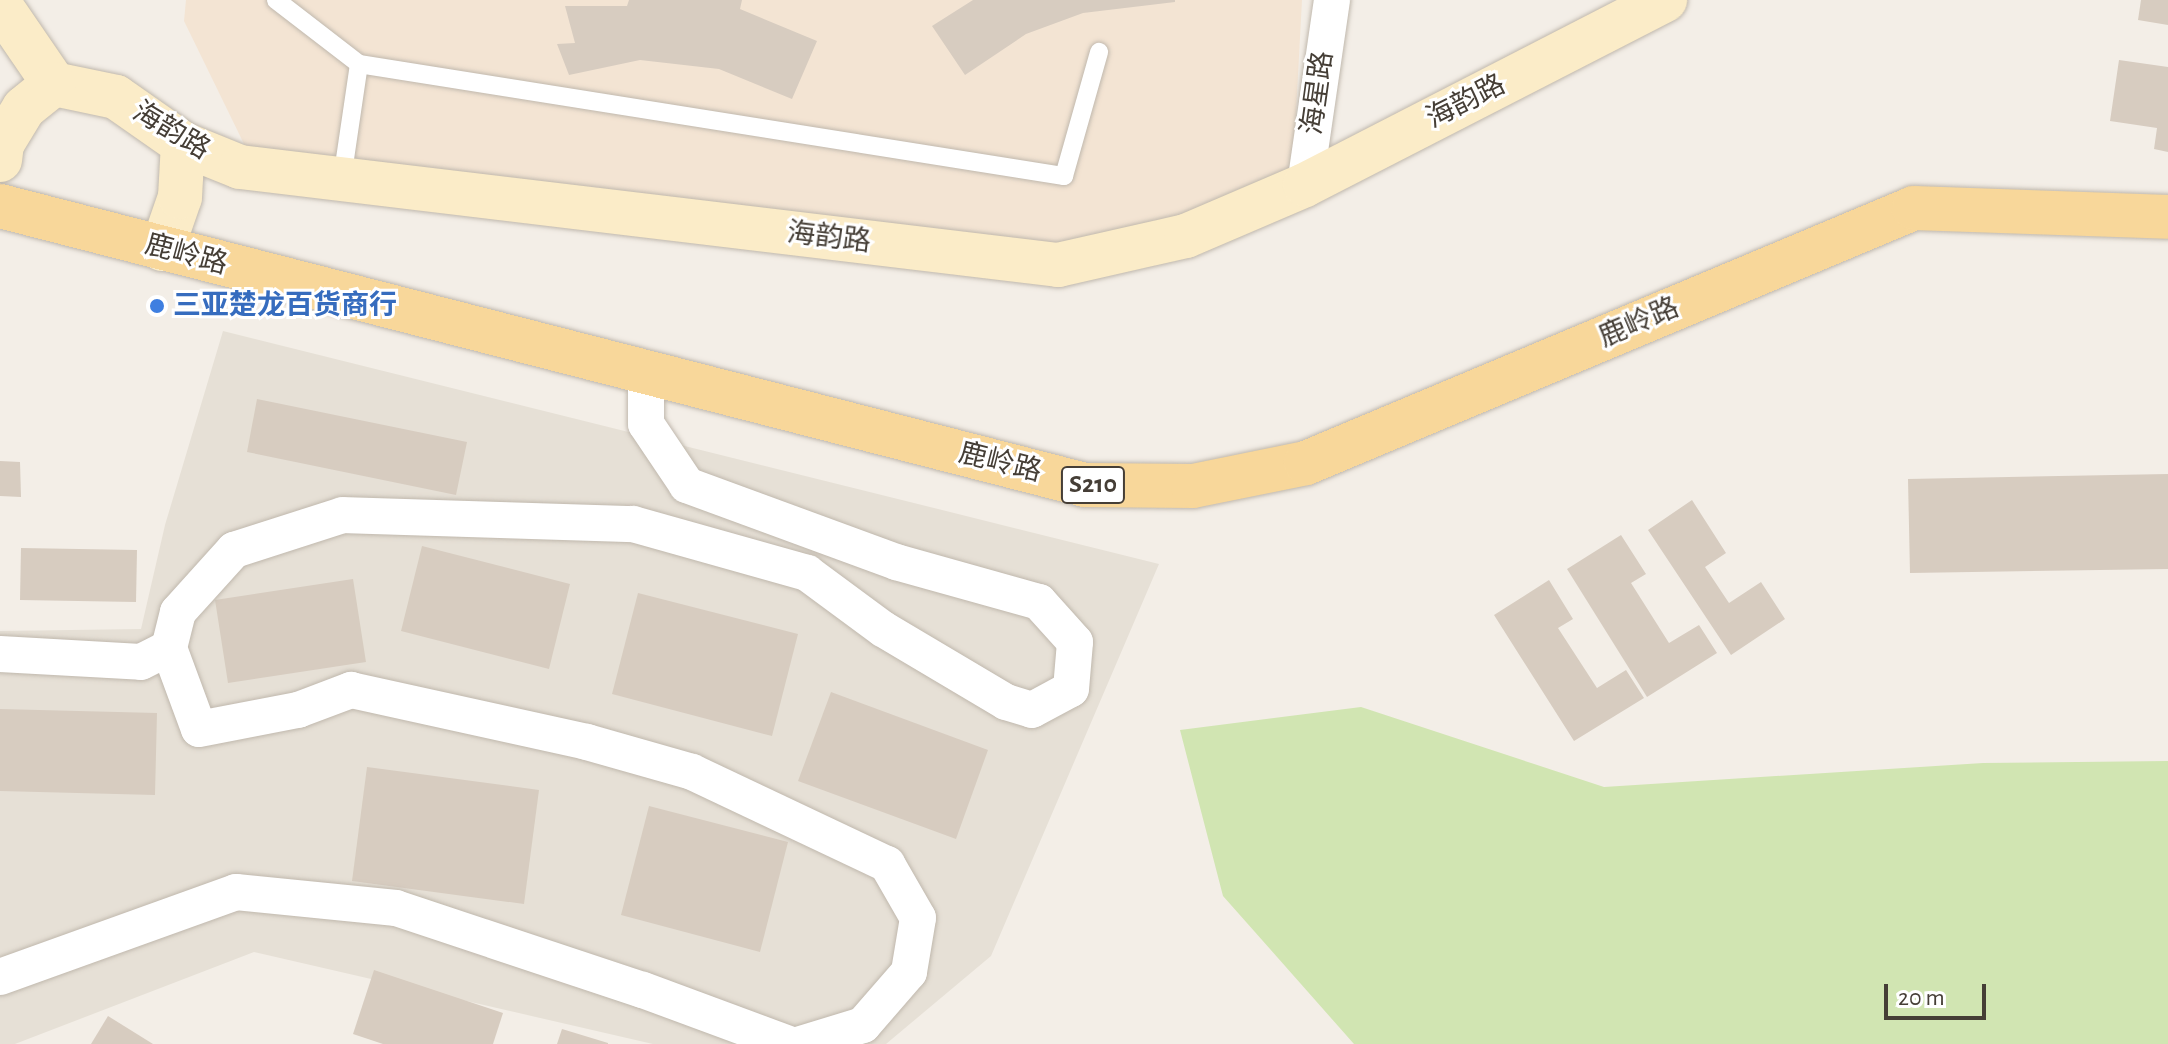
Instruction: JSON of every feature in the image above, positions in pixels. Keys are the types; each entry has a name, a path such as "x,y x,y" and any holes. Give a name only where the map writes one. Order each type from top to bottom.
{"main road":[{"name":"鹿岭路","path":"0,206 1085,485 1193,486 1306,463 1914,208 2168,217"}],"street":[{"name":"海星路","path":"1305,185 1332,0"},
{"name":"海韵路","path":"54,84 116,97 183,144 240,167 1058,265 1186,236 1305,185 1665,0"},
{"path":"0,5 54,84 24,108 2,144 0,160"},
{"path":"162,249 180,197 183,144"},
{"path":"646,373 646,424 687,485 896,562 1039,602 1075,642 1071,689 1032,710 1006,702 883,629 807,573 633,524 343,515 234,550 178,612 169,648 199,729 298,710 351,690 587,742 692,772 887,864 918,918 909,972 863,1025 801,1044"},
{"path":"0,654 141,662 169,648"},
{"path":"0,977 236,892 396,908 643,990 789,1044"}],"lane":[{"path":"276,0 359,64 1064,176 1099,52"},
{"path":"342,179 359,64"}],"shaded area":[{"path":"186,0 1302,0 1293,168 1182,231 1054,262 245,146 184,21"},
{"path":"223,331 1159,564 991,956 886,1044 653,1044 254,952 15,1044 0,1044 0,631 141,629 165,525"}],"green space":[{"path":"1361,707 1604,787 1983,763 2168,761 2168,1044 1354,1044 1223,896 1180,730"}],"building":[{"path":"629,0 742,0 740,9 817,41 792,99 719,69 640,60 569,75 557,44 575,43 565,6 627,6"},
{"path":"973,0 1175,2 1083,13 1026,34 965,75 932,26"},
{"path":"2141,0 2168,0 2168,25 2138,20"},
{"path":"2119,60 2168,67 2168,152 2154,149 2157,128 2110,121"},
{"path":"257,399 467,442 456,495 247,452"},
{"path":"0,461 20,462 21,497 0,496"},
{"path":"2168,474 2168,569 1910,573 1908,479"},
{"path":"1692,500 1726,553 1705,567 1729,603 1761,582 1785,619 1731,655 1648,530"},
{"path":"1621,535 1646,574 1631,583 1669,643 1699,625 1717,653 1647,697 1567,569"},
{"path":"422,546 570,584 549,669 401,631"},
{"path":"21,548 137,550 136,602 20,600"},
{"path":"353,579 366,662 228,683 215,600"},
{"path":"1549,580 1573,619 1558,628 1597,688 1626,670 1644,698 1574,741 1494,615"},
{"path":"638,593 798,634 772,736 612,694"},
{"path":"831,692 988,750 956,839 798,781"},
{"path":"0,709 157,713 155,795 0,791"},
{"path":"367,767 539,790 524,904 352,881"},
{"path":"649,806 788,842 760,952 621,915"},
{"path":"374,970 503,1013 493,1044 383,1044 353,1034"},
{"path":"108,1016 153,1044 91,1044"},
{"path":"562,1029 608,1043 608,1044 557,1044"}],"place":[{"name":"三亚楚龙百货商行","path":"157,306"}]}
